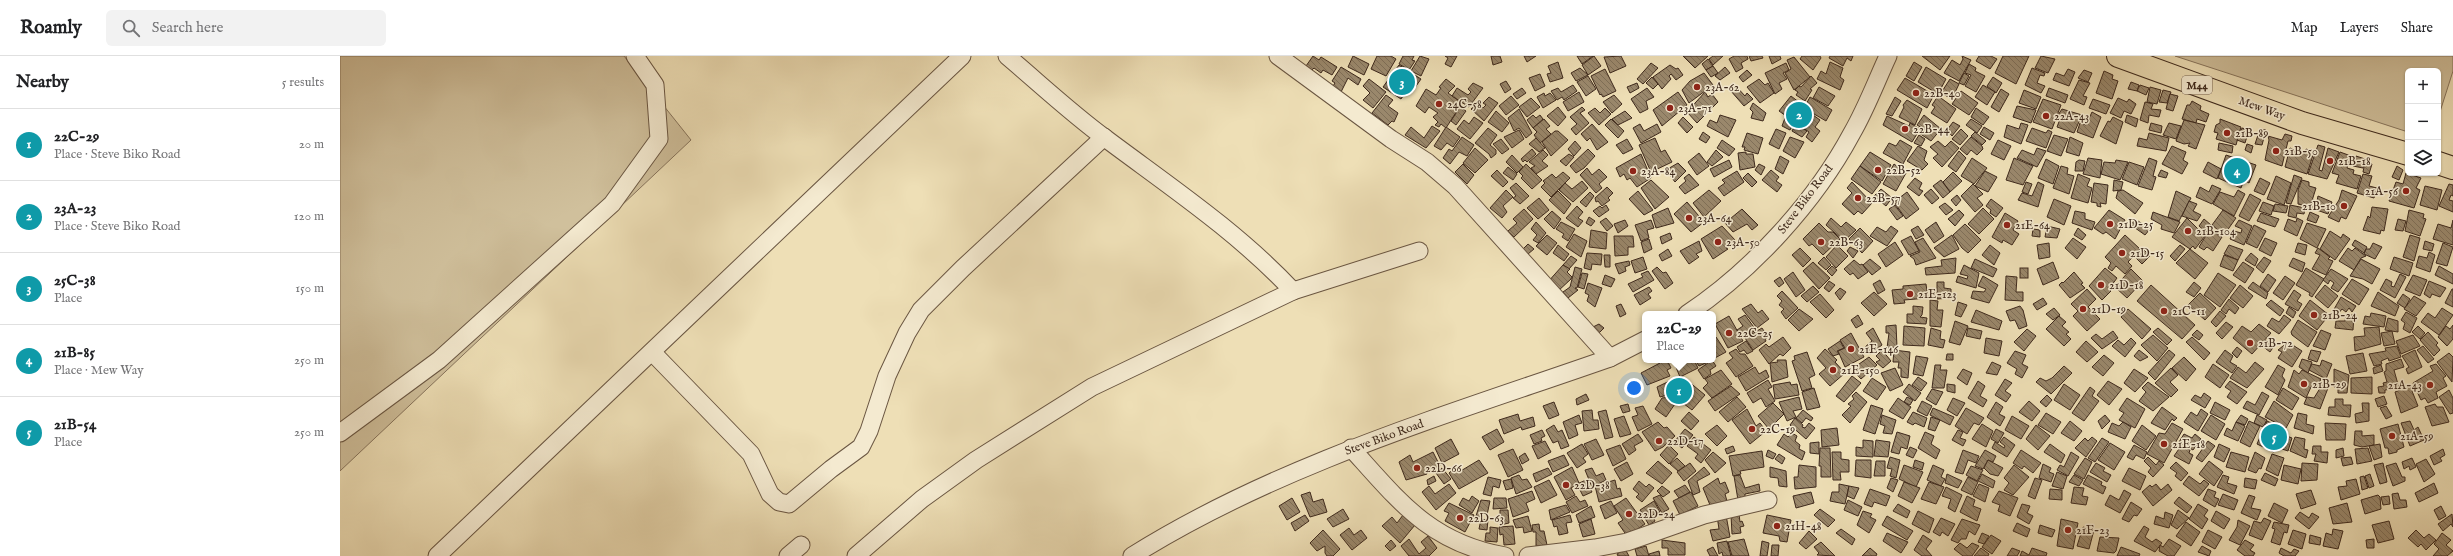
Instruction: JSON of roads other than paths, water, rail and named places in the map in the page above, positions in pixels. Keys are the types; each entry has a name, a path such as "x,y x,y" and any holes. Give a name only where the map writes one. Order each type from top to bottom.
{"main road":[{"name":"Mew Way","path":"2118,56 2302,123 2405,153"},
{"path":"2441,164 2453,168"}],"street":[{"path":"340,433 438,360 612,204 659,139 655,85 635,56"},
{"path":"437,556 962,56"},
{"path":"1006,56 1104,137 1139,162 1266,262 1293,291"},
{"path":"1278,56 1391,139 1427,162 1455,186 1610,358"},
{"name":"Steve Biko Road","path":"1691,311 1720,290 1795,216 1852,134 1888,56"},
{"path":"652,352 751,454 770,494 779,502 789,504 831,469 861,447 875,413 887,376 907,333 921,310 963,268 1104,137"},
{"path":"856,556 922,499 976,460 1092,387 1293,291 1419,251"},
{"name":"Steve Biko Road","path":"1132,556 1226,503 1300,468 1351,448 1610,358 1642,342"},
{"path":"1351,448 1404,505 1438,533 1463,545 1505,556"},
{"path":"1528,556 1598,552 1704,515 1768,500"},
{"path":"788,556 801,545"}],"place":[{"name":"25C-38","path":"1402,82"},
{"name":"23A-62","path":"1697,87"},
{"name":"22B-40","path":"1916,93"},
{"name":"24C-58","path":"1439,104"},
{"name":"23A-71","path":"1670,108"},
{"name":"23A-23","path":"1799,115"},
{"name":"22A-43","path":"2046,116"},
{"name":"22B-44","path":"1905,129"},
{"name":"21B-89","path":"2227,133"},
{"name":"21B-50","path":"2276,151"},
{"name":"21B-18","path":"2330,161"},
{"name":"22B-52","path":"1878,170"},
{"name":"23A-84","path":"1633,171"},
{"name":"21B-85","path":"2237,171"},
{"name":"21A-56","path":"2406,191"},
{"name":"22B-57","path":"1858,198"},
{"name":"21B-10","path":"2344,206"},
{"name":"23A-64","path":"1689,218"},
{"name":"21D-25","path":"2110,224"},
{"name":"21E-64","path":"2007,225"},
{"name":"21B-104","path":"2188,231"},
{"name":"23A-50","path":"1718,242"},
{"name":"22B-63","path":"1821,242"},
{"name":"21D-15","path":"2122,253"},
{"name":"21D-18","path":"2101,285"},
{"name":"21E-123","path":"1910,294"},
{"name":"21D-19","path":"2083,309"},
{"name":"21C-11","path":"2164,311"},
{"name":"21B-24","path":"2314,315"},
{"name":"22C-25","path":"1729,333"},
{"name":"21B-72","path":"2250,343"},
{"name":"21E-146","path":"1851,349"},
{"name":"21E-150","path":"1833,370"},
{"name":"21B-29","path":"2304,384"},
{"name":"21A-43","path":"2430,385"},
{"name":"22C-29","path":"1679,391"},
{"name":"22C-19","path":"1752,429"},
{"name":"21A-59","path":"2392,436"},
{"name":"21B-54","path":"2274,437"},
{"name":"22D-17","path":"1659,441"},
{"name":"21E-18","path":"2164,444"},
{"name":"22D-66","path":"1417,468"},
{"name":"22D-38","path":"1566,485"},
{"name":"22D-24","path":"1629,514"},
{"name":"22D-63","path":"1460,518"},
{"name":"21H-48","path":"1777,526"},
{"name":"21F-23","path":"2068,530"}]}
